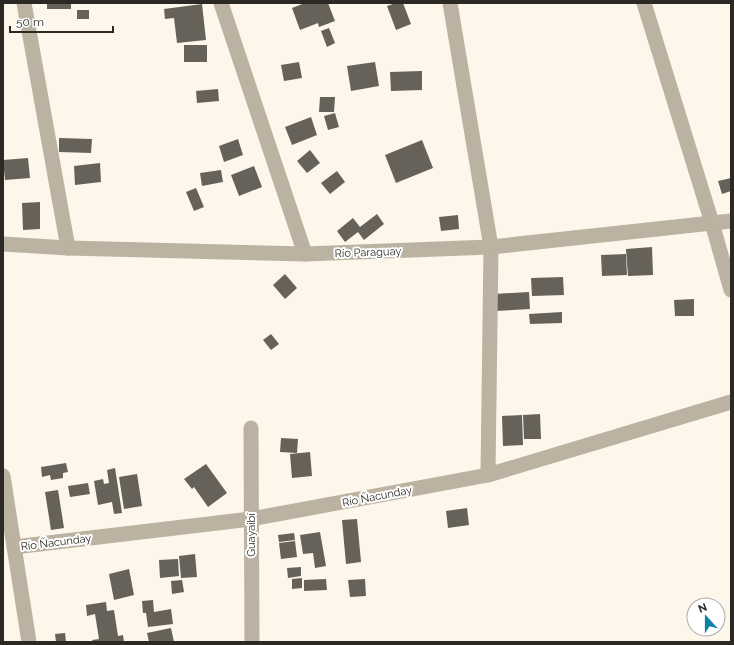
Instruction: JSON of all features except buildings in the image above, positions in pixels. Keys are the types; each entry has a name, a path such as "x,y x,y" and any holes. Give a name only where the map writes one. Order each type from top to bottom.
{"street":[{"path":"24,3 68,248"},
{"path":"221,3 305,254"},
{"path":"450,3 491,247 488,475"},
{"path":"644,3 712,223 731,290"},
{"name":"Río Paraguay","path":"3,244 68,248 305,254 491,247 731,220"},
{"name":"Río Ñacunday","path":"14,547 251,519 488,475 731,402"},
{"name":"Guayaibí","path":"251,428 252,642"},
{"path":"3,476 29,642"}]}
